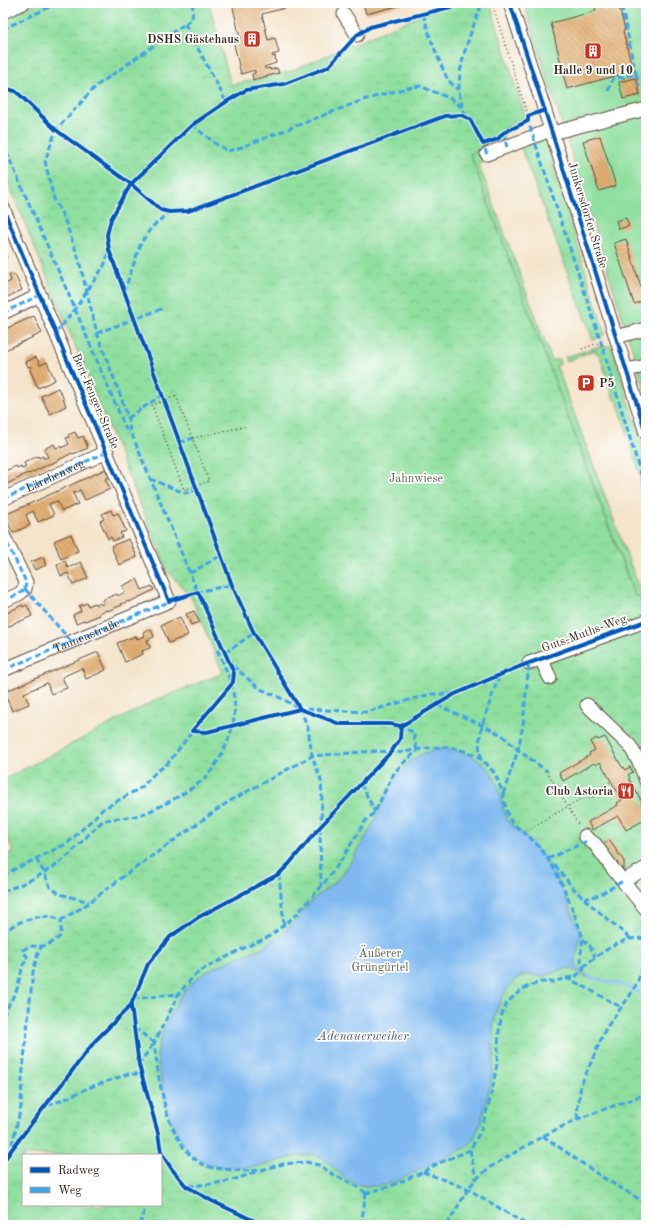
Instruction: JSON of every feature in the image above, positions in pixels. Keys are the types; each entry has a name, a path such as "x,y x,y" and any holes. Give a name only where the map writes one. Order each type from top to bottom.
{"street":[{"path":"3,12 23,3"},
{"name":"Junkersdorfer Straße","path":"510,3 552,131 646,433"},
{"path":"344,14 356,35"},
{"path":"487,154 552,131 646,109"},
{"name":"Bert-Fenger-Straße","path":"3,208 169,601"},
{"path":"3,313 40,295"},
{"path":"616,337 646,329"},
{"path":"626,370 646,366"},
{"name":"Lärchenweg","path":"3,499 107,452"},
{"path":"3,535 26,582 25,589 19,594 3,601"},
{"name":"Tannenstraße","path":"3,670 169,601"},
{"name":"Guts-Muths-Weg","path":"550,678 535,661 646,621"},
{"path":"587,705 630,746 640,764 646,781"},
{"path":"585,836 595,844 613,869 646,909"},
{"path":"623,881 646,868"}],"path":[{"path":"492,3 528,116"},
{"path":"636,96 637,98 641,96 639,86"},
{"path":"644,286 646,290"},
{"path":"582,349 616,337"},
{"path":"176,396 193,438 209,481 184,490 152,405 176,396"},
{"path":"193,438 247,426"},
{"path":"547,771 585,836"},
{"path":"586,796 585,792 587,789 594,791 612,781"},
{"path":"586,796 588,798 592,798 595,795 594,791"},
{"path":"524,832 586,796"}],"green space":[{"name":"Äußerer Grüngürtel","path":"38,3 209,3 231,85 288,72 449,3 490,3 524,117 502,130 504,141 470,154 635,597 646,594 646,1225 3,1225 3,857 13,852 3,825 3,780 156,700 223,673 191,597 168,572 3,170 3,18"},
{"path":"524,3 646,3 646,393"},
{"path":"545,139 605,334 593,340 521,148"},
{"path":"481,150 485,162 479,165 552,361 559,359 560,364 556,365 642,596 636,598 470,154"},
{"path":"601,346 611,346 646,455 646,494 617,400 614,400 599,353 596,353 595,350 567,361 565,357"}],"water":[{"name":"Adenauerweiher","path":"442,749 463,753 480,761 492,774 497,783 506,817 511,824 541,853 553,871 562,889 580,933 575,962 588,976 587,978 574,970 567,968 545,976 522,976 513,982 503,995 494,1019 494,1059 486,1102 476,1134 465,1148 400,1180 380,1186 360,1185 345,1178 322,1158 311,1154 292,1157 269,1164 243,1168 213,1165 196,1157 180,1139 170,1115 159,1072 157,1053 168,1019 180,996 200,976 229,961 260,949 286,930 315,898 335,882 345,871 377,816 400,772 416,757 428,752"}],"building":[{"name":"DSHS Gästehaus","path":"232,3 304,3 262,14 268,40 275,38 279,53 272,55 273,57 275,56 276,63 264,67 265,69 270,68 270,70 277,68 279,73 253,80 252,74 255,73 255,70 241,74 233,40 240,38"},
{"path":"363,3 406,3 406,4 366,14"},
{"name":"Halle 9 und 10","path":"594,3 618,3 633,71 567,89 551,23 596,11"},
{"path":"636,78 640,95 623,99 619,82"},
{"path":"600,136 616,186 599,191 583,141"},
{"path":"626,218 629,226 619,229 616,221"},
{"path":"626,239 645,300 634,304 614,243"},
{"path":"3,250 7,258 3,259"},
{"path":"9,274 15,275 22,290 7,297 3,297 3,285 11,281"},
{"path":"34,316 42,333 3,351 3,330"},
{"path":"36,357 40,365 47,362 55,380 38,388 30,370 32,369 31,366 28,367 26,362"},
{"path":"58,388 66,406 50,414 41,396"},
{"path":"75,432 78,438 83,436 88,448 73,454 72,453 7,484 3,484 3,472 16,466 17,468 21,466 22,469 26,467 24,463 38,456 39,458 43,456 44,459 48,457 44,449 54,444 56,448 61,446 61,448 69,444 66,438 69,437 68,435"},
{"path":"106,469 109,477 105,479 110,489 85,500 80,490 73,493 78,504 62,511 57,501 49,504 54,515 38,522 33,511 26,515 30,525 13,533 8,523 5,525 3,517 5,515"},
{"path":"111,510 113,515 118,513 126,531 120,533 122,537 113,541 111,537 108,539 100,521 104,519 102,514"},
{"path":"71,534 78,551 61,559 54,541"},
{"path":"129,539 137,557 119,565 111,546"},
{"path":"43,557 46,565 35,570 31,562"},
{"path":"65,561 68,568 81,562 88,578 73,585 68,573 61,576 57,565"},
{"path":"137,579 142,590 152,586 154,590 129,602 121,604 122,605 99,613 100,615 76,623 73,615 81,611 79,606 87,603 88,606 95,603 96,605 100,603 101,605 104,604 102,600 117,594 118,596 125,592 122,586"},
{"path":"22,605 23,607 27,605 32,616 3,629 3,615"},
{"path":"194,611 199,622 191,625 186,614"},
{"path":"180,617 188,635 169,643 161,625"},
{"path":"151,629 154,637 147,640 150,648 142,651 143,654 125,662 117,643 136,636 137,639 145,636 143,632"},
{"path":"98,652 106,670 86,679 82,668 62,677 67,688 51,694 47,683 24,693 29,704 12,711 4,692"},
{"name":"Club Astoria","path":"605,737 622,767 625,770 630,767 633,772 628,775 630,778 629,779 646,809 646,819 626,830 618,816 592,830 588,822 618,805 617,803 622,800 600,762 596,765 594,763 563,781 559,773 590,755 589,753 595,750 590,742 597,738 598,740"},
{"path":"609,840 624,861 624,868 620,870 602,845"}],"waterway":[{"path":"588,977 620,984 646,994"}],"marked path":[{"path":"3,29 58,3"},
{"path":"193,3 192,19 96,86 56,130 45,161 54,199 63,216 78,256 97,333 123,403 130,430 199,595"},
{"path":"463,107 459,83 461,69 468,41 482,3"},
{"path":"608,91 613,79 636,74 621,3"},
{"path":"423,14 441,65 448,80 458,90"},
{"path":"185,24 226,102"},
{"path":"636,74 639,86"},
{"path":"192,125 216,144 228,151 363,100 420,86 451,99 459,105 467,116"},
{"path":"528,118 601,342 646,491"},
{"path":"503,133 507,147"},
{"path":"481,141 487,154"},
{"path":"3,144 128,434"},
{"path":"124,292 141,243 151,228 169,212"},
{"path":"56,333 75,309 104,266 109,252"},
{"path":"3,313 40,295"},
{"path":"97,333 164,308"},
{"path":"128,418 162,395"},
{"path":"180,443 193,438"},
{"path":"3,499 107,452"},
{"path":"150,479 185,493 197,490"},
{"path":"3,535 26,582 25,589"},
{"path":"190,573 222,555"},
{"path":"196,592 232,585"},
{"path":"25,589 72,642"},
{"path":"3,601 19,594 25,589"},
{"path":"3,670 171,601"},
{"path":"225,653 254,633"},
{"path":"3,891 30,880 56,865 71,853 103,821 133,817 149,811 186,792 207,776 224,749 232,729 235,708 227,672 216,647"},
{"path":"503,794 518,750 523,725 529,663 527,664"},
{"path":"233,666 260,689 297,707"},
{"path":"481,759 479,744 482,725 499,676"},
{"path":"307,709 366,712 431,694 452,694"},
{"path":"437,705 502,735 518,750 547,771"},
{"path":"300,708 308,728 312,756 321,780 321,826"},
{"path":"399,726 413,732 417,751"},
{"path":"3,875 68,843 103,809 142,787 154,774 168,763 195,728"},
{"path":"3,934 15,924 36,917 49,916 61,920 83,907 228,802 312,756 374,751 396,753 426,748 444,747 458,749 477,757 488,765 497,778 502,791 507,813 511,821 540,848 559,879 582,935 581,960 584,969 576,976 552,982 540,982 525,988 507,1003 502,1014 499,1031 497,1064 491,1096 481,1130 470,1150 391,1186 366,1193"},
{"path":"366,1193 319,1165 306,1162 283,1164 261,1170 244,1171 213,1168 202,1164 192,1157 184,1148 172,1127 166,1111 159,1079 154,1043 178,994 193,977 200,971 270,936 295,916 321,887 340,862 366,820 375,812 392,776 401,765 417,751"},
{"path":"361,784 375,812"},
{"path":"320,828 321,887"},
{"path":"548,859 589,840"},
{"path":"36,859 44,872 50,887 60,894 89,902"},
{"path":"555,865 584,899 631,939"},
{"path":"279,874 284,925"},
{"path":"584,899 599,895 623,881"},
{"path":"3,1016 17,989 23,965 27,959 27,956 23,950 31,946 47,945 61,936 61,920"},
{"path":"583,967 611,947 623,941 646,937"},
{"path":"583,939 590,946 595,957"},
{"path":"12,1145 21,1107 22,1079 33,972 38,953 42,946"},
{"path":"578,1119 577,1113 581,1085 606,1028 629,997 637,983 646,959"},
{"path":"566,978 621,1007"},
{"path":"133,999 178,994"},
{"path":"134,1029 139,1031 154,1043 139,1064"},
{"path":"48,1105 63,1100 88,1088 128,1074 137,1074 142,1077"},
{"path":"447,1225 468,1189 476,1179 492,1166 543,1136 578,1119 646,1094"},
{"path":"543,1136 602,1177 646,1203"},
{"path":"470,1150 476,1179"},
{"path":"188,1186 222,1182 255,1172"},
{"path":"423,1172 468,1189 527,1225"},
{"path":"361,1225 366,1193"},
{"path":"140,1225 146,1206"}],"cycle path":[{"path":"401,726 390,724 340,724 300,709 254,633 232,585 109,250 107,235 111,219 131,184 192,125 226,102 246,90 284,84 328,67 357,35 370,27 467,3"},
{"path":"510,3 646,433"},
{"path":"3,88 15,91 56,130 131,184 161,210 169,212 188,211 445,116 461,115 470,119 483,144 498,139 503,133 528,121 528,116 545,110"},
{"path":"3,208 169,601 198,592 234,673 233,682 231,685 192,731"},
{"path":"401,726 455,694 521,666 646,621"},
{"path":"192,731 207,732 300,709"},
{"path":"263,1225 212,1201 186,1186 171,1168 161,1152 158,1133 139,1065 131,1005 148,964 170,937 197,918 279,874 320,827 391,752 400,739 401,726"},
{"path":"3,1162 95,1041 131,1005"}],"place":[{"name":"DSHS Gästehaus","path":"252,39"},
{"name":"Halle 9 und 10","path":"593,51"},
{"name":"P5","path":"586,383"},
{"name":"Club Astoria","path":"626,791"}],"park label":[{"name":"Jahnwiese","path":"416,478"}]}
